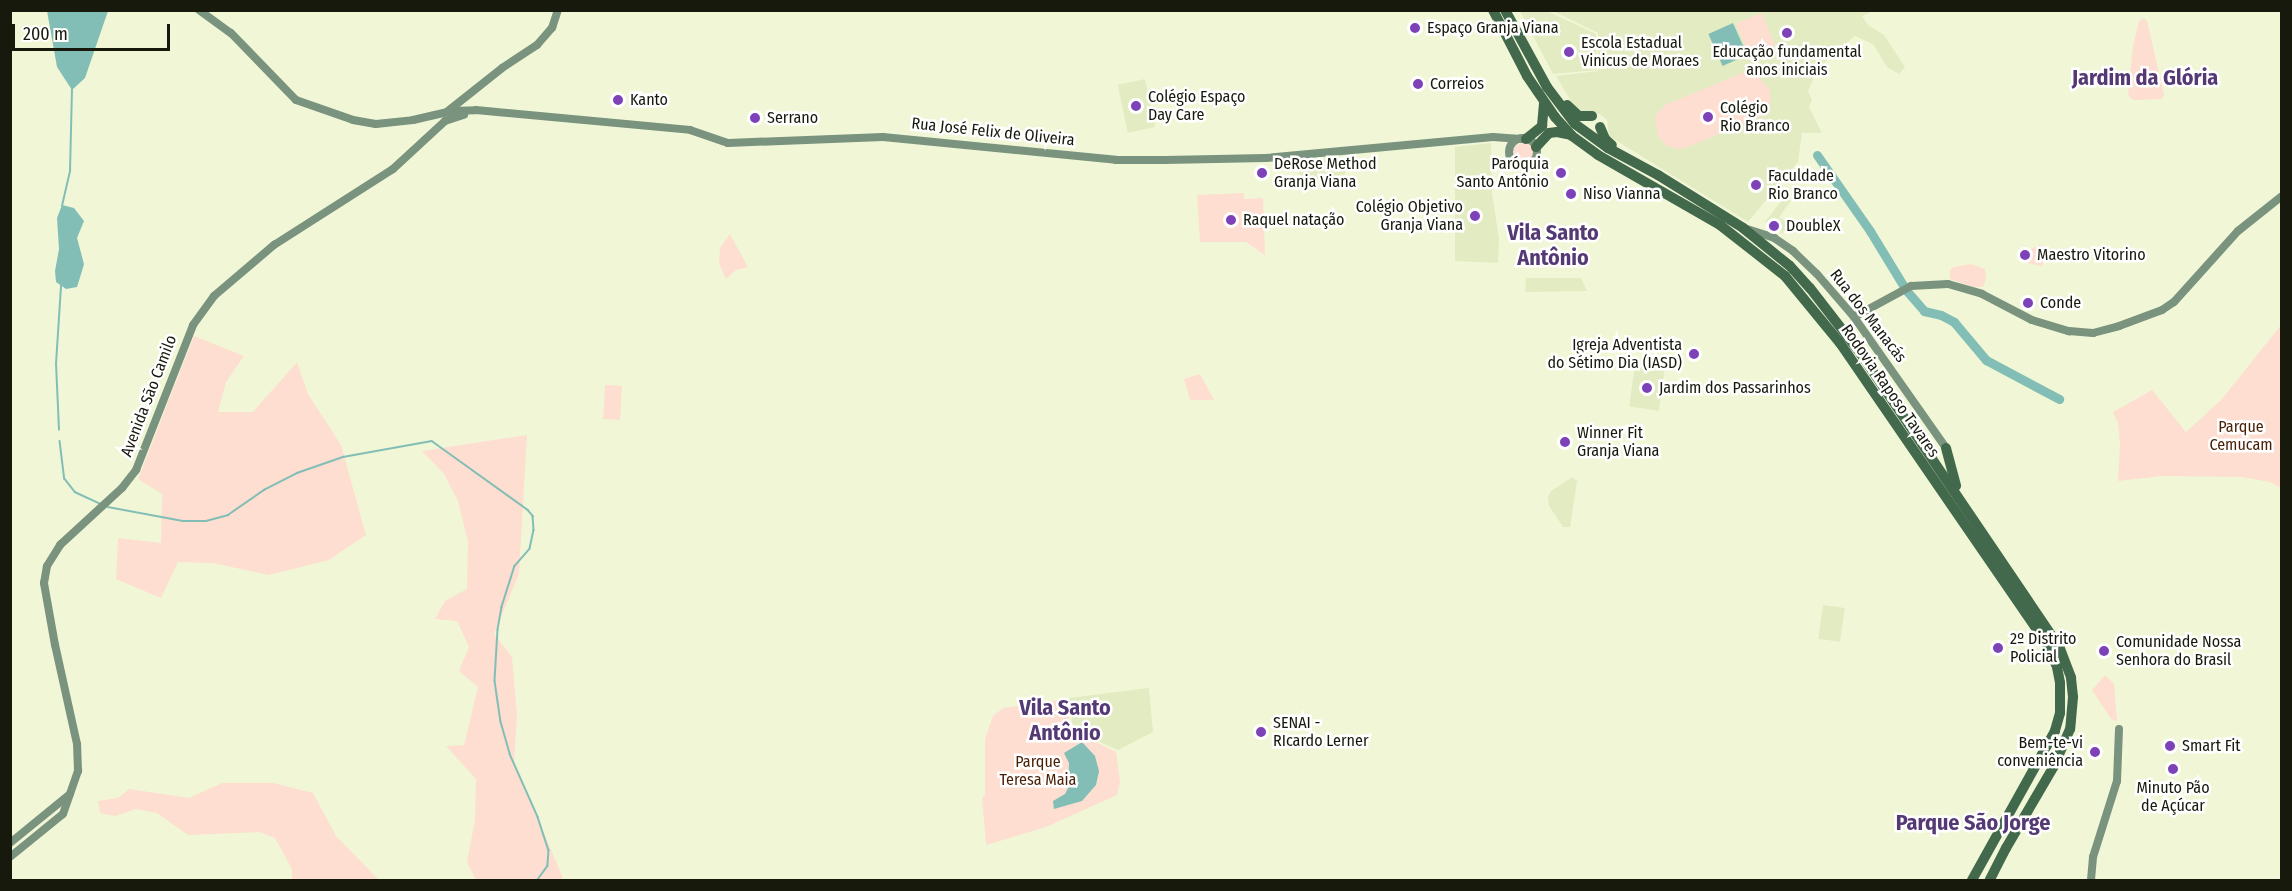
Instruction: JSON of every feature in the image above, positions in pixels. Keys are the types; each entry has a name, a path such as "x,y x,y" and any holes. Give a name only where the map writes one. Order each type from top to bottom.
{"highway":[{"name":"Rodovia Raposo Tavares","path":"1493,10 1544,102 1572,136 1599,155 1720,225 1785,276 1840,343 2049,646 2060,683 2060,713 2055,731 1972,880"},
{"name":"Rodovia Raposo Tavares","path":"1505,10 1539,74 1575,124 1596,141 1743,228 1790,266 1810,288 1861,354 2047,625 2064,655 2073,697 2070,729 2064,745 1990,880"},
{"path":"1539,74 1576,114 1582,117 1592,116"},
{"path":"1523,139 1544,121 1544,102"},
{"path":"1600,127 1605,139 1634,162"},
{"path":"1536,147 1549,134 1557,132 1572,136"},
{"path":"1946,448 1959,498"}],"main road":[{"name":"Rua José Felix de Oliveira","path":"199,10 231,33 303,104 376,124 455,112 492,112 690,130 728,143 898,138 1116,160 1266,158 1493,137 1523,139"},
{"name":"Avenida São Camilo","path":"63,814 77,780 79,759 44,583 50,559 60,545 122,488 136,470 186,342 207,304 274,245 393,169 502,68 537,45 552,28 558,10"},
{"path":"1493,137 1509,150 1513,162 1526,166 1535,158 1536,147 1523,139 1513,142 1509,150"},
{"path":"1854,317 1907,288 1940,284 1960,286 2050,325 2085,333 2102,331 2143,318 2174,302 2238,231 2282,196"},
{"name":"Rua dos Manacás","path":"1743,228 1758,231 1793,251 1854,317 1946,448"},
{"path":"2091,880 2093,857 2117,781 2119,729"},
{"path":"20,849 22,837 71,793"},
{"path":"10,843 44,817 53,813 63,814"},
{"path":"10,857 63,814"}],"shaded area":[{"name":"Escola Estadual Vinicus de Moraes","path":"1520,11 1547,11 1596,34 1597,70 1553,74"},
{"name":"Colégio Rio Branco","path":"1553,11 1873,11 1862,16 1868,25 1884,35 1905,67 1899,74 1887,67 1873,44 1855,36 1831,55 1815,75 1808,91 1812,100 1809,107 1822,133 1802,133 1798,162 1748,222 1609,136 1607,120 1600,114 1577,111 1556,76 1598,71 1598,33"},
{"name":"Colégio Espaço Day Care","path":"1145,79 1155,127 1128,133 1118,85"},
{"name":"Colégio Objetivo Granja Viana","path":"1491,143 1492,193 1499,239 1498,263 1455,261 1455,147"},
{"path":"1345,159 1345,176 1299,180 1299,165 1306,160"},
{"path":"1785,196 1791,201 1779,217 1789,224 1782,234 1765,222"},
{"path":"1526,278 1581,278 1587,291 1525,292"},
{"name":"Jardim dos Passarinhos","path":"1635,365 1665,369 1659,411 1629,407"},
{"path":"1572,477 1577,481 1570,527 1563,527 1549,506 1548,497 1551,491"},
{"path":"1823,605 1845,608 1840,642 1818,639"},
{"path":"1149,688 1153,732 1118,750 1073,730 1069,698"}],"green space":[{"path":"1762,13 1775,45 1749,56 1736,23"},
{"path":"2144,18 2147,21 2164,95 2162,99 2133,100 2128,95 2133,46 2139,21"},
{"path":"1742,73 1755,74 1769,88 1771,101 1766,114 1688,147 1678,149 1667,146 1658,136 1655,117 1665,105"},
{"path":"1520,143 1528,143 1535,150 1535,158 1528,165 1520,165 1513,158 1513,150"},
{"name":"Raquel natação","path":"1244,193 1244,199 1263,198 1265,255 1246,242 1200,242 1197,195"},
{"path":"730,234 748,267 736,270 726,279 719,263 720,248"},
{"path":"2040,245 2044,247 2046,253 2042,266 2023,262 2022,253"},
{"path":"1971,264 1985,269 1986,279 1983,287 1973,287 1950,279 1950,270 1954,267"},
{"name":"Parque Cemucam","path":"2281,325 2281,488 2270,482 2241,477 2162,476 2118,481 2120,445 2118,423 2113,412 2152,390 2186,432 2222,399"},
{"path":"194,336 244,356 226,382 218,412 253,412 297,362 308,394 341,445 366,535 329,560 269,575 213,563 178,562 161,598 116,579 118,538 161,543 162,494 138,479"},
{"path":"1200,374 1214,400 1190,400 1184,379"},
{"path":"605,385 622,386 620,420 603,419"},
{"path":"527,435 519,574 494,634 512,657 517,714 514,763 563,878 556,880 476,880 467,862 475,820 476,779 446,746 464,745 478,687 459,671 469,647 457,621 435,619 445,601 467,589 468,542 458,501 444,474 422,451"},
{"path":"2105,675 2114,684 2117,721 2111,719 2092,690"},
{"name":"Parque Teresa Maia","path":"1066,699 1071,730 1116,752 1120,782 1117,795 1046,827 986,845 982,798 985,795 985,739 993,716 1003,708"},
{"path":"222,783 273,783 313,793 336,836 379,880 292,880 292,869 275,838 259,832 188,835 157,813 136,809 115,816 100,813 98,801 118,798 129,789 189,798"}],"water":[{"path":"47,11 108,11 85,78 72,90 57,67"},
{"path":"1733,23 1747,55 1723,66 1708,34"},
{"path":"62,205 74,208 84,221 77,238 84,264 77,287 66,289 56,282 55,271 59,249 57,218"},
{"path":"1082,742 1095,756 1099,771 1096,785 1082,801 1054,809 1053,801 1065,794 1068,788 1069,763 1064,753"}],"waterway":[{"path":"62,206 70,171 72,89"},
{"path":"1817,155 1870,231 1906,290 1924,311 1941,315 1954,322 1986,360 2059,399"},
{"path":"59,430 56,364 61,286"},
{"path":"60,441 65,479 75,492 101,504"},
{"path":"108,507 183,521 206,521 228,515 264,490 297,473 343,457 432,441 528,510 533,516 534,530 530,549 515,566 502,607 498,630 495,681 501,722 510,754 538,817 549,850 548,866 538,880"}],"place":[{"name":"Espaço Granja Viana","path":"1415,28"},
{"name":"Educação fundamental anos iniciais","path":"1787,33"},
{"name":"Escola Estadual Vinicus de Moraes","path":"1569,52"},
{"name":"Correios","path":"1418,84"},
{"name":"Kanto","path":"618,100"},
{"name":"Colégio Espaço Day Care","path":"1136,106"},
{"name":"Colégio Rio Branco","path":"1708,117"},
{"name":"Serrano","path":"755,118"},
{"name":"DeRose Method Granja Viana","path":"1262,173"},
{"name":"Paróquia Santo Antônio","path":"1561,173"},
{"name":"Faculdade Rio Branco","path":"1756,185"},
{"name":"Niso Vianna","path":"1571,194"},
{"name":"Colégio Objetivo Granja Viana","path":"1475,216"},
{"name":"Raquel natação","path":"1231,220"},
{"name":"DoubleX","path":"1774,226"},
{"name":"Maestro Vitorino","path":"2025,255"},
{"name":"Conde","path":"2028,303"},
{"name":"Igreja Adventista do Sétimo Dia (IASD)","path":"1694,354"},
{"name":"Jardim dos Passarinhos","path":"1647,388"},
{"name":"Winner Fit Granja Viana","path":"1565,442"},
{"name":"2º Distrito Policial","path":"1998,648"},
{"name":"Comunidade Nossa Senhora do Brasil","path":"2104,651"},
{"name":"SENAI - RIcardo Lerner","path":"1261,732"},
{"name":"Smart Fit","path":"2170,746"},
{"name":"Bem-te-vi conveniência","path":"2095,752"},
{"name":"Minuto Pão de Açúcar","path":"2173,769"}],"district":[{"name":"Jardim da Glória","path":"2145,78"},
{"name":"Vila Santo Antônio","path":"1553,244"},
{"name":"Vila Santo Antônio","path":"1065,720"},
{"name":"Parque São Jorge","path":"1973,823"}]}
